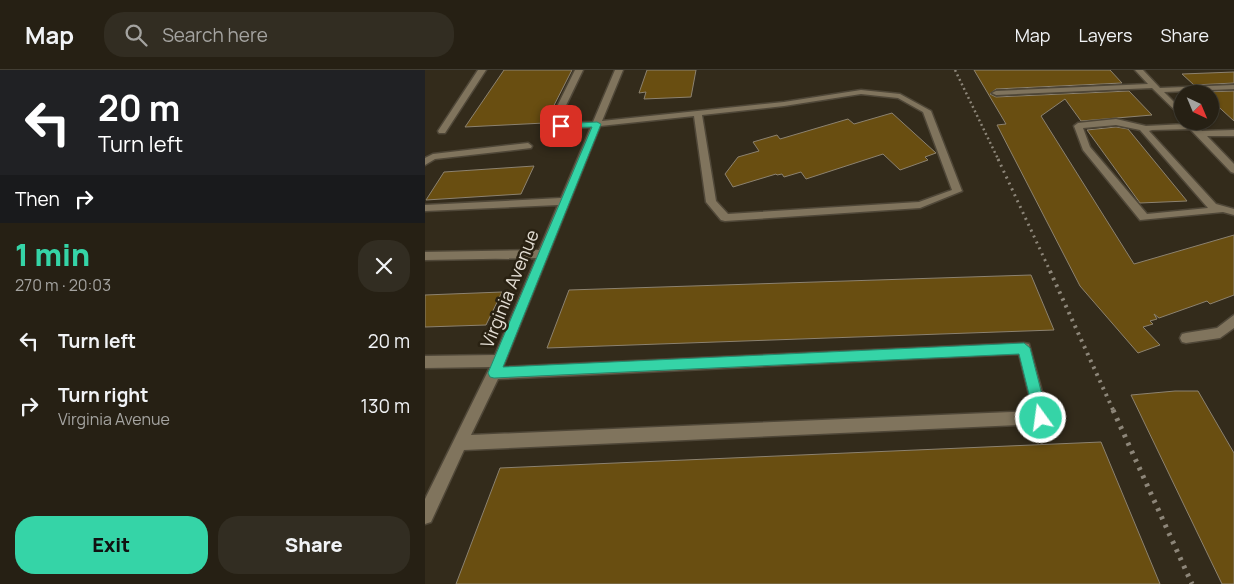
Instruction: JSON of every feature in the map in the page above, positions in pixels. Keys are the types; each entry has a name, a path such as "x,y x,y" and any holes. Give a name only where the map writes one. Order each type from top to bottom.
{"street":[{"path":"442,131 482,70"},
{"path":"579,70 553,123 561,126 597,124 698,113 783,104 861,92 900,96 927,111 957,191 920,205 725,218 711,202 698,113"},
{"name":"Virginia Avenue","path":"426,511 497,367 619,70"},
{"path":"1139,70 1174,107"},
{"path":"996,93 1234,87"},
{"path":"1174,125 1150,127 1147,129 1116,122 1078,126 1086,148 1144,218 1220,210 1234,212"},
{"path":"1147,129 1145,134 1212,206 1220,210"},
{"path":"1196,130 1233,168"},
{"path":"1200,134 1234,132"},
{"path":"425,162 433,157 527,146"},
{"path":"425,208 565,201"},
{"path":"425,256 543,254"},
{"path":"1186,338 1220,333 1234,320"},
{"path":"425,362 497,367 1024,348 1041,418 461,443"}],"building":[{"path":"504,70 572,70 545,123 465,127"},
{"path":"647,70 696,70 691,97 644,99 646,92 639,93"},
{"path":"974,70 1110,70 1122,83 996,89 990,94 996,97 1129,91 1152,115 1081,121 1065,99 1041,116 1134,264 1234,235 1234,295 1210,304 1207,301 1159,318 1154,314 1157,319 1150,321 1153,324 1143,327 1160,345 1138,353 1080,286 997,125 1006,124"},
{"path":"1234,72 1234,83 1194,85 1182,74"},
{"path":"1219,91 1234,91 1234,121 1219,107"},
{"path":"892,113 936,153 925,157 928,160 900,170 883,154 806,179 801,172 784,177 782,174 776,174 733,187 725,174 738,157 759,151 753,142 777,135 780,139 848,119 854,124"},
{"path":"1116,127 1128,129 1187,201 1140,203 1087,130"},
{"path":"534,166 521,194 426,200 444,172"},
{"path":"1031,275 1054,330 547,348 569,290"},
{"path":"502,292 486,325 425,327 425,295"},
{"path":"1198,391 1234,453 1234,584 1222,584 1131,395"},
{"path":"1101,442 1160,584 456,584 500,468"}],"railway":[{"path":"955,70 999,161"},
{"path":"998,159 1051,273"},
{"path":"1050,271 1114,412"},
{"path":"1113,410 1192,584"}],"route":[{"path":"561,126 597,124 494,373 1024,348 1041,418"}]}
